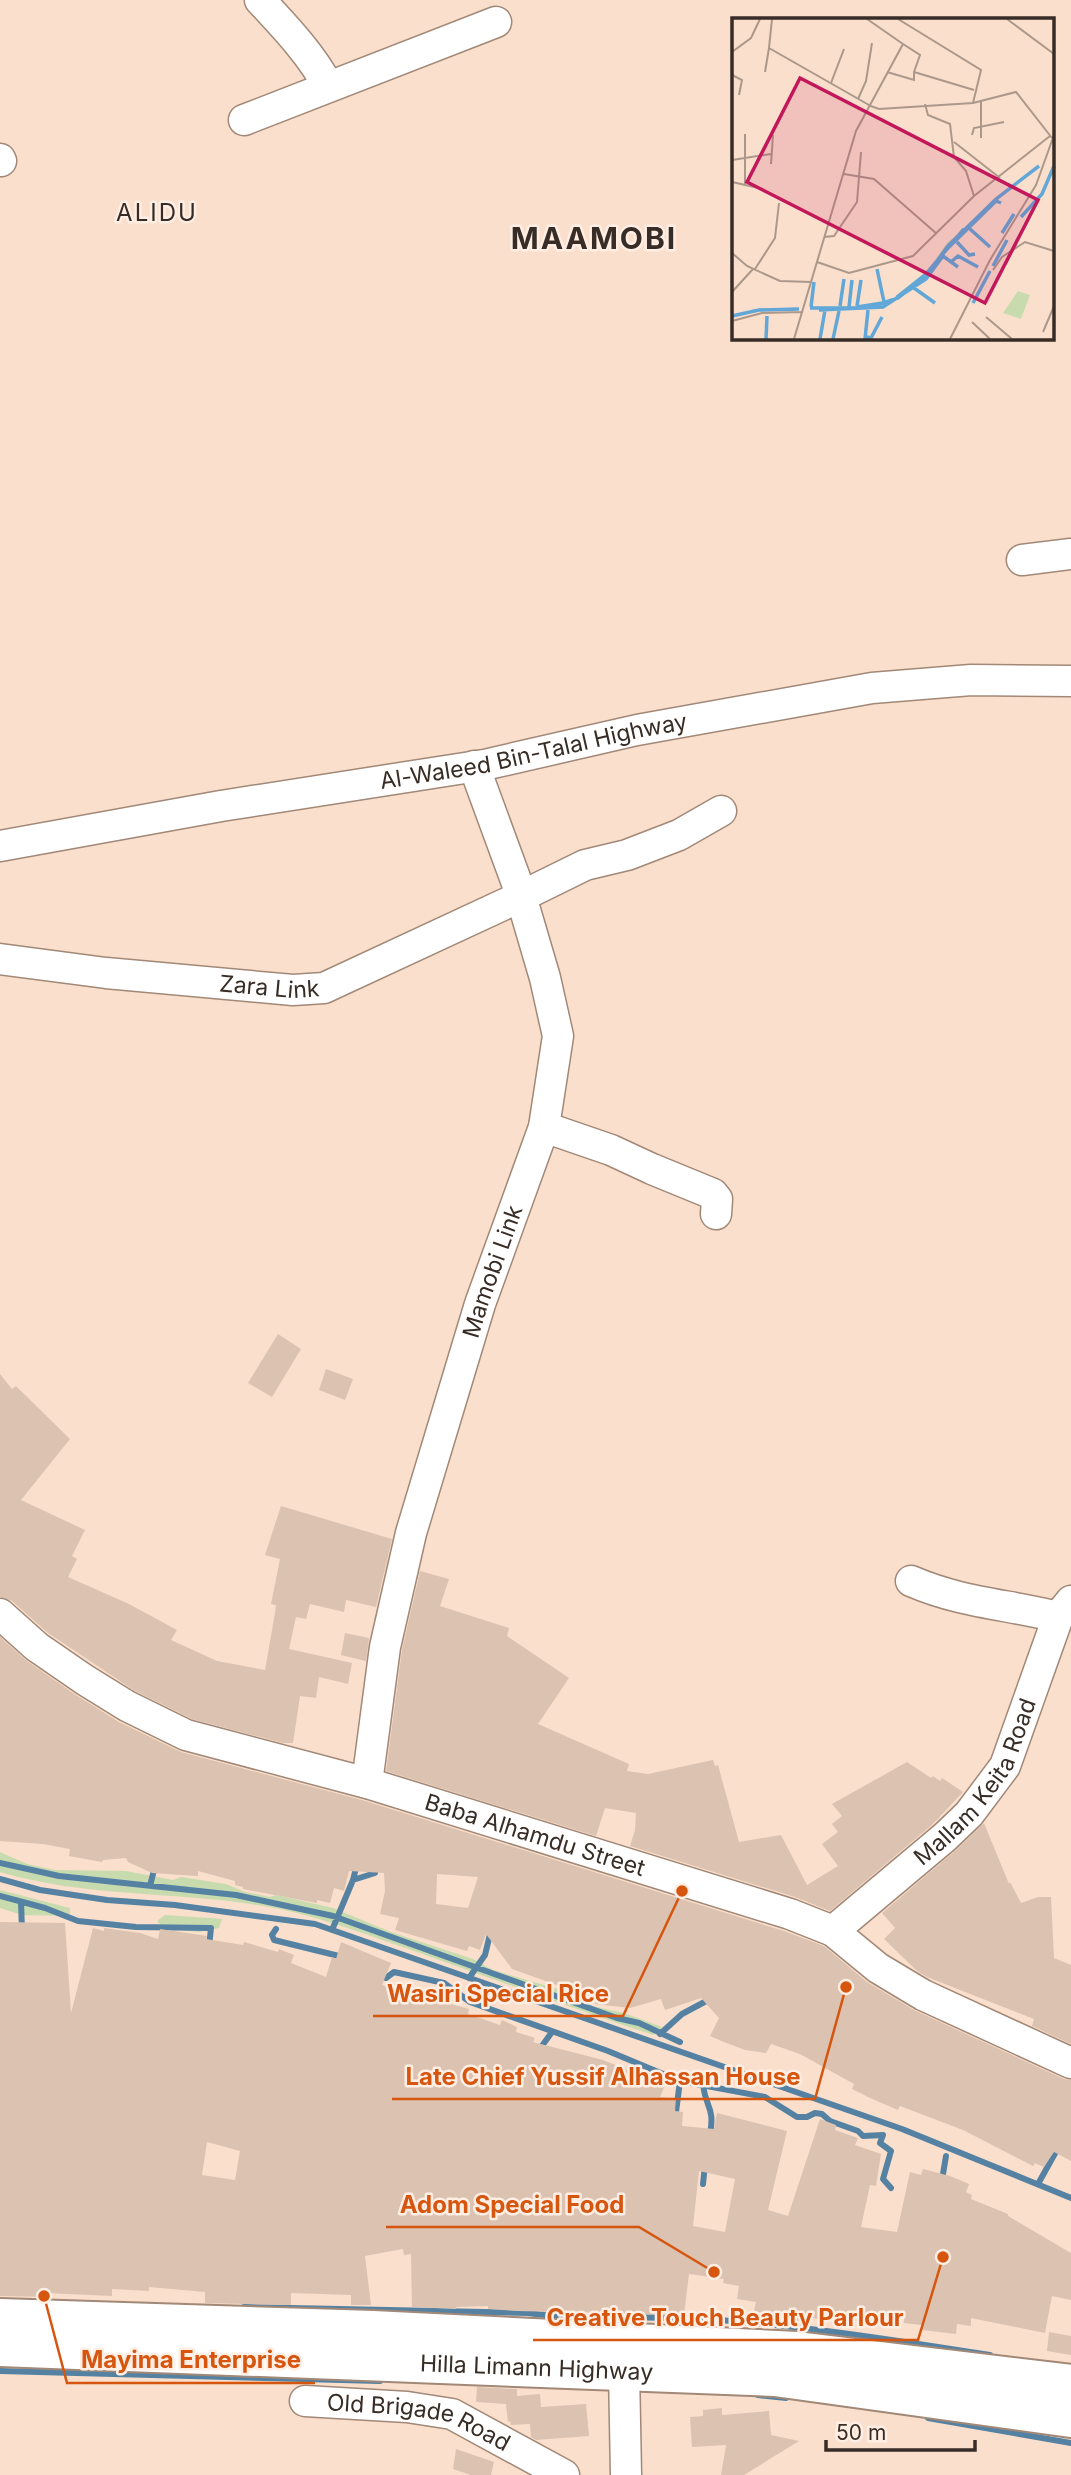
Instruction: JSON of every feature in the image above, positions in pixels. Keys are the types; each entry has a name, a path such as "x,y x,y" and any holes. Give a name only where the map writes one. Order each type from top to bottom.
{"main road":[{"name":"Hilla Limann Highway","path":"0,2318 373,2330 797,2351 1071,2384"},
{"name":"Hilla Limann Highway","path":"0,2347 775,2376 1071,2418"}],"street":[{"path":"260,0 294,38 328,86"},
{"path":"244,120 496,22"},
{"path":"1022,560 1071,554"},
{"name":"Al-Waleed Bin-Talal Highway","path":"0,846 221,806 474,766 637,730 872,688 971,680 1071,681"},
{"name":"Mamobi Link","path":"367,1783 385,1647 411,1533 480,1304 544,1127 558,1036 545,978 518,886 474,766"},
{"name":"Zara Link","path":"0,959 106,974 293,990 324,988 585,865 627,855 679,835 721,811"},
{"path":"544,1127 611,1150 713,1194 717,1199 716,1214"},
{"path":"911,1581 936,1592 987,1605 1033,1611 1064,1609"},
{"name":"Mallam Keita Road","path":"833,1931 970,1814 1006,1766 1064,1609"},
{"name":"Baba Alhamdu Street","path":"0,1614 37,1647 85,1680 127,1706 186,1735 367,1783 741,1899 833,1931 878,1968 923,1995 1071,2063"},
{"path":"624,2370 626,2475"},
{"name":"Old Brigade Road","path":"305,2401 407,2407 452,2414 564,2475"}],"green space":[{"path":"0,1852 27,1864 55,1870 126,1871 173,1880 181,1877 226,1884 245,1892 270,1897 276,1895 333,1908 391,1932 473,1959 493,1970 568,1992 589,2000 592,2006 624,2013 662,2027 653,2035 360,1932 283,1910 231,1901 66,1886 0,1872"},
{"path":"0,1890 70,1908 70,1916 22,1915 0,1908"},
{"path":"165,1915 222,1919 219,1928 199,1932 164,1928 157,1921"}],"building":[{"path":"278,1334 301,1349 272,1397 248,1383"},
{"path":"326,1369 353,1379 345,1400 319,1390"},
{"path":"0,1374 12,1389 16,1386 70,1439 21,1500 85,1530 72,1556 77,1559 68,1577 129,1604 177,1630 171,1640 217,1661 265,1670 276,1605 271,1604 280,1559 265,1555 281,1506 392,1539 376,1607 346,1600 344,1612 310,1604 306,1619 296,1617 289,1649 352,1663 348,1684 319,1677 316,1698 300,1696 293,1743 283,1743 192,1719 135,1691 48,1633 12,1601 0,1597"},
{"path":"420,1571 449,1579 440,1606 509,1628 507,1636 569,1678 538,1724 629,1764 627,1771 648,1774 713,1760 715,1766 718,1765 739,1842 781,1835 807,1885 838,1866 822,1844 838,1832 832,1824 842,1816 832,1804 907,1762 931,1778 933,1776 940,1781 942,1778 963,1792 933,1824 830,1911 795,1897 630,1846 636,1813 605,1808 596,1836 386,1771 402,1650"},
{"path":"345,1633 369,1638 366,1661 341,1655"},
{"path":"0,1637 27,1661 76,1695 119,1722 181,1752 362,1800 784,1931 824,1946 867,1982 914,2010 1071,2080 1071,2161 1054,2152 1044,2167 1035,2163 1033,2166 963,2130 900,2106 898,2110 870,2098 852,2089 854,2084 800,2054 771,2044 766,2053 745,2050 710,2036 719,2018 701,1998 665,2010 661,1999 630,2008 595,2004 596,1999 512,1969 486,1934 480,1950 469,1946 467,1951 395,1930 399,1918 380,1914 385,1891 384,1873 349,1871 344,1891 334,1888 330,1903 317,1900 317,1903 243,1889 235,1885 235,1881 198,1871 198,1876 152,1873 128,1862 126,1858 102,1862 69,1856 70,1849 0,1841","holes":["437,1874 478,1877 468,1908 436,1904"]},
{"path":"984,1823 1009,1884 1010,1882 1021,1903 1038,1897 1051,1897 1054,1958 1071,1965 1071,2044 1032,2026 1034,2019 927,1977 917,1971 884,1939 895,1928 882,1913"},
{"path":"0,1922 65,1923 71,2013 93,1928 140,1933 158,1939 160,1929 243,1945 244,1942 278,1952 279,1949 294,1955 291,1963 326,1977 332,1957 336,1959 341,1942 391,1963 382,1985 469,2009 468,2014 500,2025 502,2020 517,2027 516,2032 535,2038 533,2042 603,2060 665,2085 660,2097 676,2098 675,2111 683,2112 682,2126 714,2129 717,2113 787,2131 768,2210 788,2216 820,2119 836,2125 835,2130 858,2138 855,2145 881,2154 876,2186 870,2185 861,2227 897,2232 910,2172 921,2175 923,2169 969,2184 966,2192 972,2195 971,2199 1008,2214 1071,2253 1071,2300 1052,2296 1045,2333 971,2318 971,2326 957,2324 956,2334 922,2330 922,2325 904,2323 904,2317 847,2311 846,2314 820,2312 819,2319 803,2317 802,2323 780,2320 781,2316 754,2311 756,2302 737,2299 739,2286 723,2283 724,2279 689,2274 684,2315 517,2311 488,2309 488,2306 456,2309 412,2307 411,2254 404,2255 403,2249 365,2256 371,2305 351,2305 351,2295 291,2293 291,2305 205,2303 205,2292 149,2287 149,2291 112,2289 112,2296 46,2293 46,2297 0,2296","holes":["207,2142 240,2151 235,2180 202,2175","699,2171 735,2179 725,2232 693,2226"]},
{"path":"1049,2332 1071,2336 1071,2355 1047,2351"},
{"path":"477,2387 517,2389 517,2396 540,2394 541,2407 586,2404 589,2436 536,2440 531,2437 530,2424 511,2425 510,2421 508,2422 506,2404 476,2402"},
{"path":"722,2408 722,2415 769,2411 771,2435 799,2441 744,2475 721,2475 726,2445 692,2447 690,2417 703,2416 703,2410"},
{"path":"456,2449 494,2462 491,2475 471,2475 453,2469"}],"waterway":[{"path":"0,1863 59,1876 236,1895 333,1916 617,2018 639,2023 680,2042"},
{"path":"332,1930 357,1864"},
{"path":"150,1886 155,1866"},
{"path":"353,1880 375,1873"},
{"path":"0,1879 40,1890 107,1900 175,1905 315,1924 902,2129 1071,2198"},
{"path":"0,1896 45,1908 78,1921 136,1927 211,1928 209,1947"},
{"path":"21,1902 22,1930"},
{"path":"276,1929 272,1935 274,1940 343,1957"},
{"path":"469,1978 485,1955 491,1930"},
{"path":"378,1974 386,1978 394,1972 444,1983 470,2002 608,2051 680,2081 765,2097 797,2117 822,2114 830,2121 858,2131 863,2136 883,2135 880,2143 891,2151 883,2179 891,2188"},
{"path":"660,2034 682,2014 710,1999"},
{"path":"539,2050 552,2032"},
{"path":"676,2112 680,2081"},
{"path":"703,2085 711,2113 710,2134"},
{"path":"1038,2184 1058,2148"},
{"path":"942,2180 946,2156"},
{"path":"703,2184 705,2165"},
{"path":"244,2307 704,2319 812,2329 990,2355"},
{"path":"0,2371 380,2381"},
{"path":"758,2395 786,2398"},
{"path":"928,2418 1071,2443"}],"place":[{"name":"Wasiri Special Rice","path":"682,1891"},
{"name":"Late Chief Yussif Alhassan House","path":"846,1987"},
{"name":"Creative Touch Beauty Parlour","path":"943,2257"},
{"name":"Adom Special Food","path":"714,2272"},
{"name":"Mayima Enterprise","path":"44,2296"}],"district":[{"name":"ALIDU","path":"157,212"},
{"name":"MAAMOBI","path":"594,238"}]}
